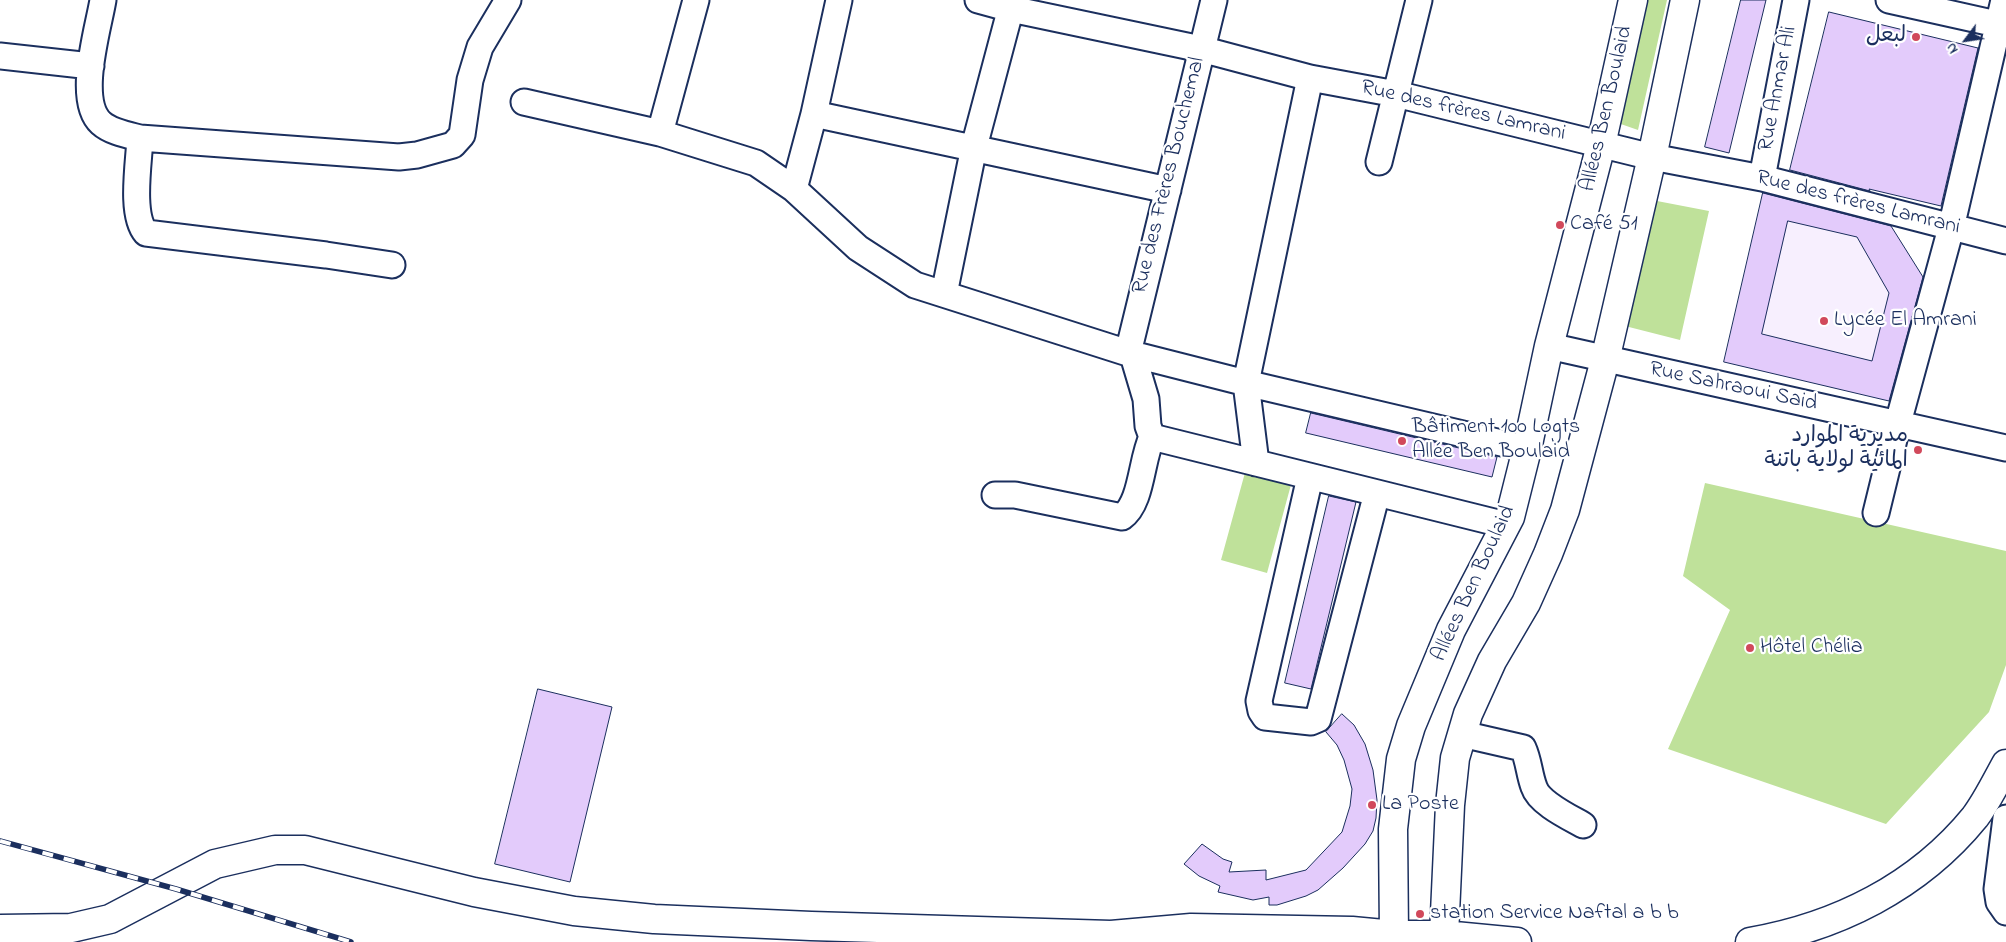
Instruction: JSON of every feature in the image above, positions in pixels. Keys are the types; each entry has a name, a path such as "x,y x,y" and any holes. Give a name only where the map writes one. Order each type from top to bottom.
{"main road":[{"name":"Allées Ben Boulaid","path":"1394,935 1393,829 1401,759 1411,726 1451,630 1510,518 1549,346 1602,145 1633,0"},
{"path":"1444,935 1450,805 1455,758 1468,714 1492,661 1526,603 1548,554 1570,492 1605,360 1652,157 1685,0"},
{"path":"1754,942 1798,932 1834,919 1873,901 1914,875 1948,846 1976,815 2001,775"},
{"path":"0,929 71,928 110,919 142,904 215,864 275,850 305,850 474,892 574,911 654,919 811,926 1112,934 1190,935 1352,931 1394,935 1444,935 1517,942"}],"street":[{"path":"103,0 91,66 89,96 92,109 101,123 111,130 140,138 399,157 417,155 453,144 462,135 470,80 480,47 508,0"},
{"path":"660,133 696,0"},
{"path":"794,189 814,114 839,0"},
{"name":"Rue des frères Lamrani","path":"978,0 1012,5 1201,49 1310,78 1396,94 1652,157 1762,178 2006,241"},
{"name":"Rue des Frères Bouchemal","path":"1132,358 1168,190 1214,0"},
{"path":"1379,162 1420,0"},
{"name":"Rue Anmar Ali","path":"1762,178 1796,0"},
{"path":"1890,0 2002,25"},
{"path":"1876,513 2002,25 2004,0"},
{"path":"944,294 974,147 1012,5"},
{"path":"0,56 91,66"},
{"path":"1256,463 1246,383 1310,78"},
{"path":"524,102 660,133 756,163 794,189 858,248 915,285 1132,358 1527,449"},
{"path":"814,114 1168,190"},
{"path":"140,138 138,211 142,228 146,233 392,265"},
{"name":"Rue Sahraoui Said","path":"1549,346 2006,448"},
{"path":"995,495 1015,495 1122,517 1128,512 1134,503 1147,449 1152,437 1148,426 1146,399 1132,358"},
{"path":"1152,437 1506,525"},
{"path":"1310,476 1259,701 1261,711 1265,716 1311,722 1318,719 1377,493"},
{"path":"1462,734 1523,748 1528,759 1534,789 1550,805 1583,825"},
{"path":"2001,775 2006,810"},
{"path":"2006,818 1997,889 1999,902 2006,912"}],"shaded area":[{"name":"Lycée El Amrani","path":"1765,181 1880,208 1924,280 1897,402 1724,362"}],"green space":[{"path":"1639,0 1667,0 1638,130 1615,122"},
{"path":"1657,201 1709,211 1680,340 1625,326"},
{"path":"1246,469 1292,481 1267,573 1221,560"},
{"path":"1705,483 2006,551 2006,665 1989,712 1886,824 1668,749 1730,610 1683,576"}],"building":[{"path":"1741,0 1766,0 1729,153 1705,147"},
{"path":"1829,12 1978,48 1941,206 1869,189 1870,191 1790,170"},
{"path":"1763,193 1891,226 1923,277 1889,401 1724,362","holes":["1788,221 1857,237 1889,293 1872,361 1762,334"]},
{"name":"Bâtiment 100 Logts Allée Ben Boulaid","path":"1311,413 1497,457 1492,477 1306,433"},
{"name":"Bâtiment 100 Logts Allée Ben Boulaid","path":"1329,496 1356,502 1311,689 1285,683"},
{"path":"538,689 612,707 570,882 495,864"},
{"path":"1342,714 1354,725 1365,744 1373,770 1377,800 1373,831 1365,844 1343,868 1318,890 1306,896 1277,905 1269,905 1269,897 1253,900 1218,892 1220,886 1199,876 1184,864 1202,844 1223,859 1232,862 1229,872 1266,870 1266,880 1306,870 1342,832 1350,806 1352,789 1344,760 1337,745 1326,732"}],"railway":[{"path":"0,841 176,889 351,942"}],"place":[{"name":"لبعل","path":"1916,37"},
{"name":"Café 51","path":"1560,225"},
{"name":"Lycée El Amrani","path":"1824,321"},
{"name":"Bâtiment 100 Logts Allée Ben Boulaid","path":"1402,441"},
{"name":"مديرية الموارد المائية لولاية باتنة","path":"1918,450"},
{"name":"Hôtel Chélia","path":"1750,648"},
{"name":"La Poste","path":"1372,805"},
{"name":"station Service Naftal a b b","path":"1420,914"}]}
